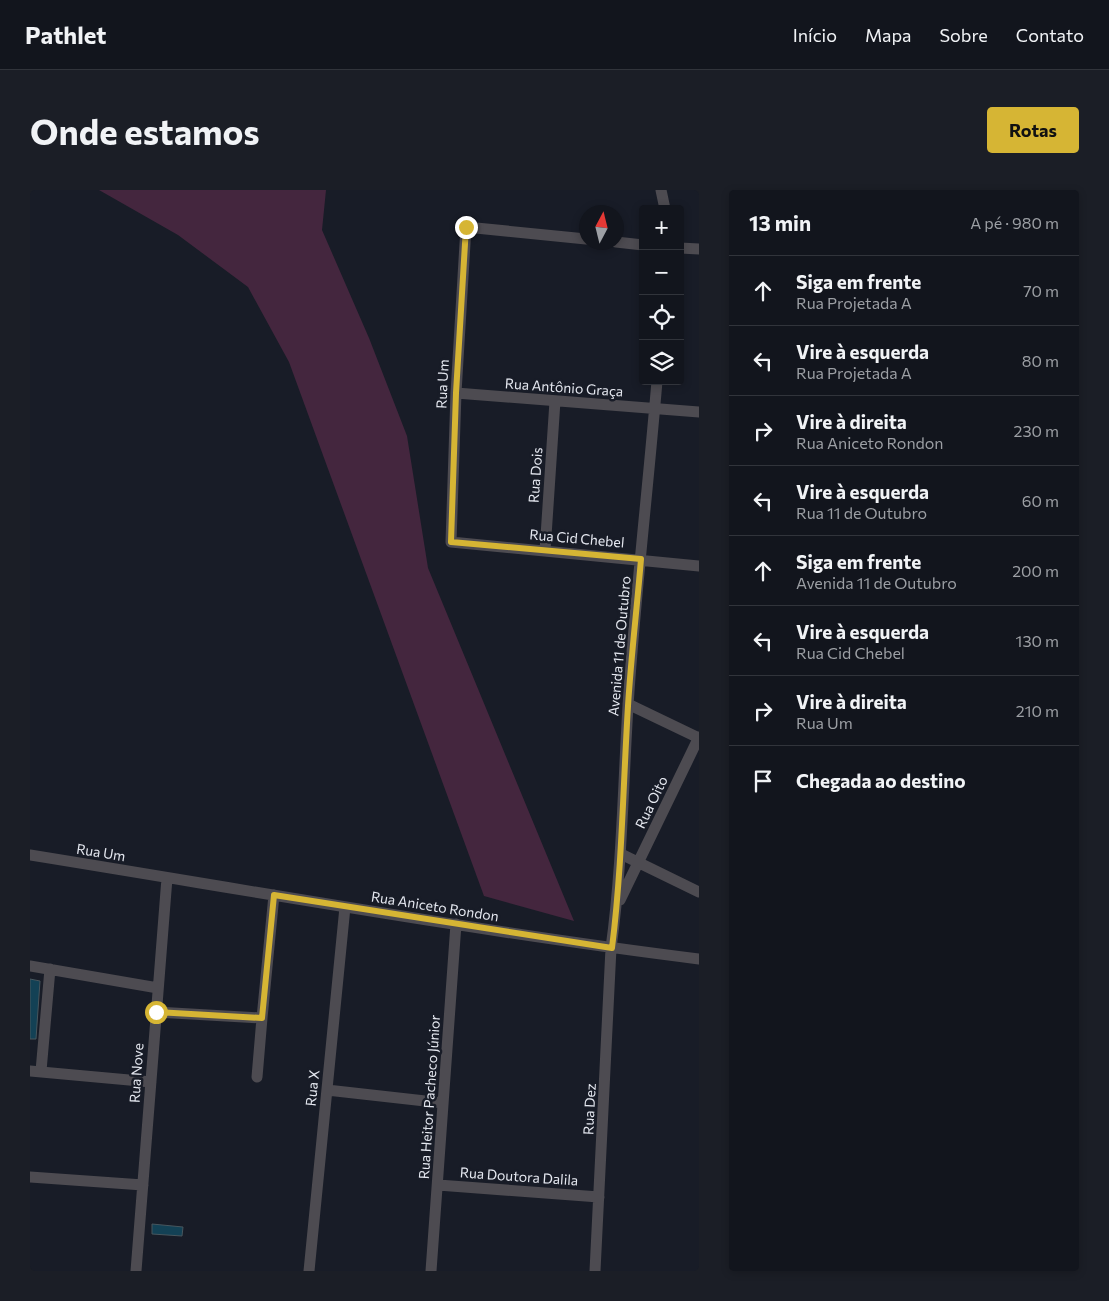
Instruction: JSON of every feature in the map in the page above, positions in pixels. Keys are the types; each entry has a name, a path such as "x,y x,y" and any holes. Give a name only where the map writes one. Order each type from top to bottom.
{"street":[{"path":"661,190 663,205"},
{"name":"Rua Um","path":"451,542 456,393 466,227 579,238"},
{"path":"624,243 639,245"},
{"path":"684,248 699,249"},
{"name":"Avenida 11 de Outubro","path":"617,906 628,704 657,385"},
{"name":"Rua Antônio Graça","path":"456,393 699,412"},
{"name":"Rua Dois","path":"545,551 555,401"},
{"name":"Rua Cid Chebel","path":"451,542 699,566"},
{"path":"628,704 699,738"},
{"name":"Rua Oito","path":"617,906 699,738"},
{"path":"621,854 699,892"},
{"name":"Rua Um","path":"30,855 167,878"},
{"name":"Rua Aniceto Rondon","path":"167,878 612,948 699,959"},
{"name":"Rua Nove","path":"136,1271 167,878"},
{"path":"257,1077 274,895"},
{"name":"Rua Dez","path":"596,1271 612,948 617,906"},
{"name":"Rua X","path":"309,1271 345,907"},
{"name":"Rua Heitor Pacheco Júnior","path":"431,1271 456,924"},
{"path":"30,966 158,988"},
{"path":"50,969 36,1071 151,1082"},
{"path":"156,1012 262,1018"},
{"path":"327,1090 444,1102"},
{"path":"30,1177 143,1185"},
{"name":"Rua Doutora Dalila","path":"438,1185 599,1197"}],"shaded area":[{"path":"99,190 326,190 322,230 369,338 407,436 428,568 574,921 484,896 289,362 248,287 178,235"}],"building":[{"path":"30,979 40,981 36,1039 30,1039"},
{"path":"152,1224 183,1227 182,1236 152,1234"}],"route":[{"path":"156,1012 262,1018 274,895 612,948 621,854 628,704 641,559 451,542 456,393 466,227"}]}
